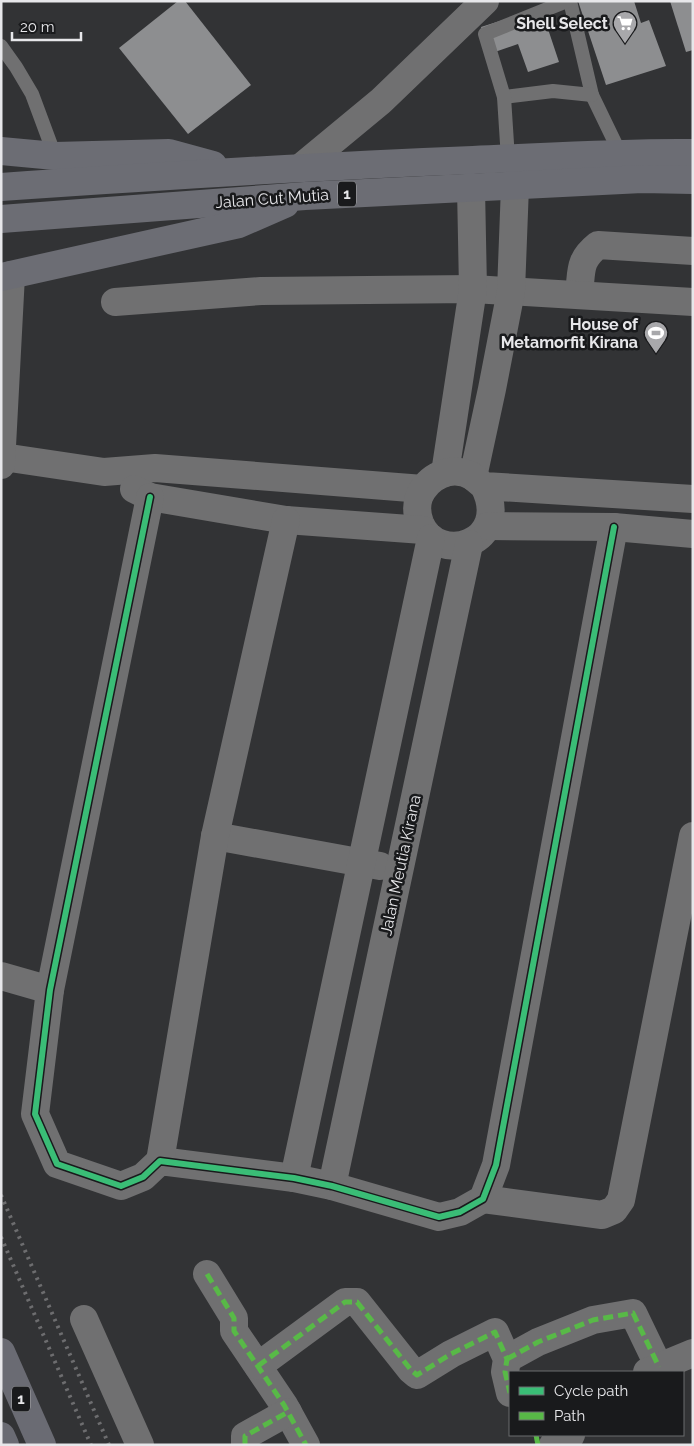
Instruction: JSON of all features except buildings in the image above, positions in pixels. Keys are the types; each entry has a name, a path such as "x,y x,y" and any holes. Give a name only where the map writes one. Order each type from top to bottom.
{"highway":[{"path":"1,152 55,156 169,153 236,171"},
{"name":"Jalan Cut Mutia","path":"1,187 236,171 620,153 693,153"},
{"name":"Jalan Cut Mutia","path":"1,218 305,196 642,179 693,180"},
{"path":"6,276 239,224 305,196"},
{"name":"1","path":"1,1352 42,1445"},
{"path":"1,1436 5,1445"}],"street":[{"path":"300,168 381,101 485,1"},
{"path":"478,534 491,512 490,498 478,481 492,389 511,291 515,186"},
{"path":"445,472 473,289 471,188"},
{"path":"579,294 583,261 598,245 693,251"},
{"path":"6,276 2,459 104,472 155,468 423,488"},
{"path":"115,302 261,291 473,289 693,302"},
{"path":"104,472 150,497 286,520 427,534 449,546 478,534 614,527 691,533 692,499 478,481 460,472 445,472 432,478 423,488 417,502 418,516 427,534 361,862 294,1178"},
{"path":"150,497 50,990 35,1114 57,1164 121,1186 143,1177 160,1160 216,836 286,520"},
{"path":"483,1199 496,1165 614,527"},
{"name":"Jalan Meutia Kirana","path":"332,1186 399,869 478,534"},
{"path":"216,836 399,869"},
{"path":"160,1160 294,1178 332,1186 439,1216 460,1212 483,1199 602,1215 614,1210 620,1200 693,836"},
{"path":"1,976 50,990"},
{"path":"207,1274 234,1318 234,1331 288,1412 306,1445"},
{"path":"258,1366 344,1302 357,1302 417,1375 451,1354 494,1332 507,1359 505,1372 509,1389"},
{"path":"507,1359 538,1342 593,1320 633,1313 653,1370 693,1353"},
{"path":"84,1319 140,1445"},
{"path":"245,1445 245,1436 288,1412"},
{"path":"553,1445 569,1436"}],"lane":[{"path":"508,159 504,97 485,34 568,1 592,95 620,153"},
{"path":"1,46 32,94 55,156"},
{"path":"504,97 553,91 592,95"}],"railway":[{"path":"1,1195 109,1445"},
{"path":"1,1237 91,1445"}],"marked path":[{"path":"207,1274 234,1318 234,1331 284,1405 306,1445"},
{"path":"258,1366 345,1302 357,1302 417,1375 451,1354 495,1332 507,1359 505,1372 509,1389"},
{"path":"507,1359 538,1342 593,1320 633,1313 659,1367"},
{"path":"245,1445 245,1436 288,1412"},
{"path":"536,1436 538,1445"}],"cycle path":[{"path":"150,497 50,990 35,1114 57,1164 121,1186 143,1177 160,1161 294,1178 332,1186 439,1217 460,1212 483,1199 496,1165 614,527"}],"place":[{"name":"Shell Select","path":"625,44"},
{"name":"House of Metamorfit Kirana","path":"656,354"}]}
